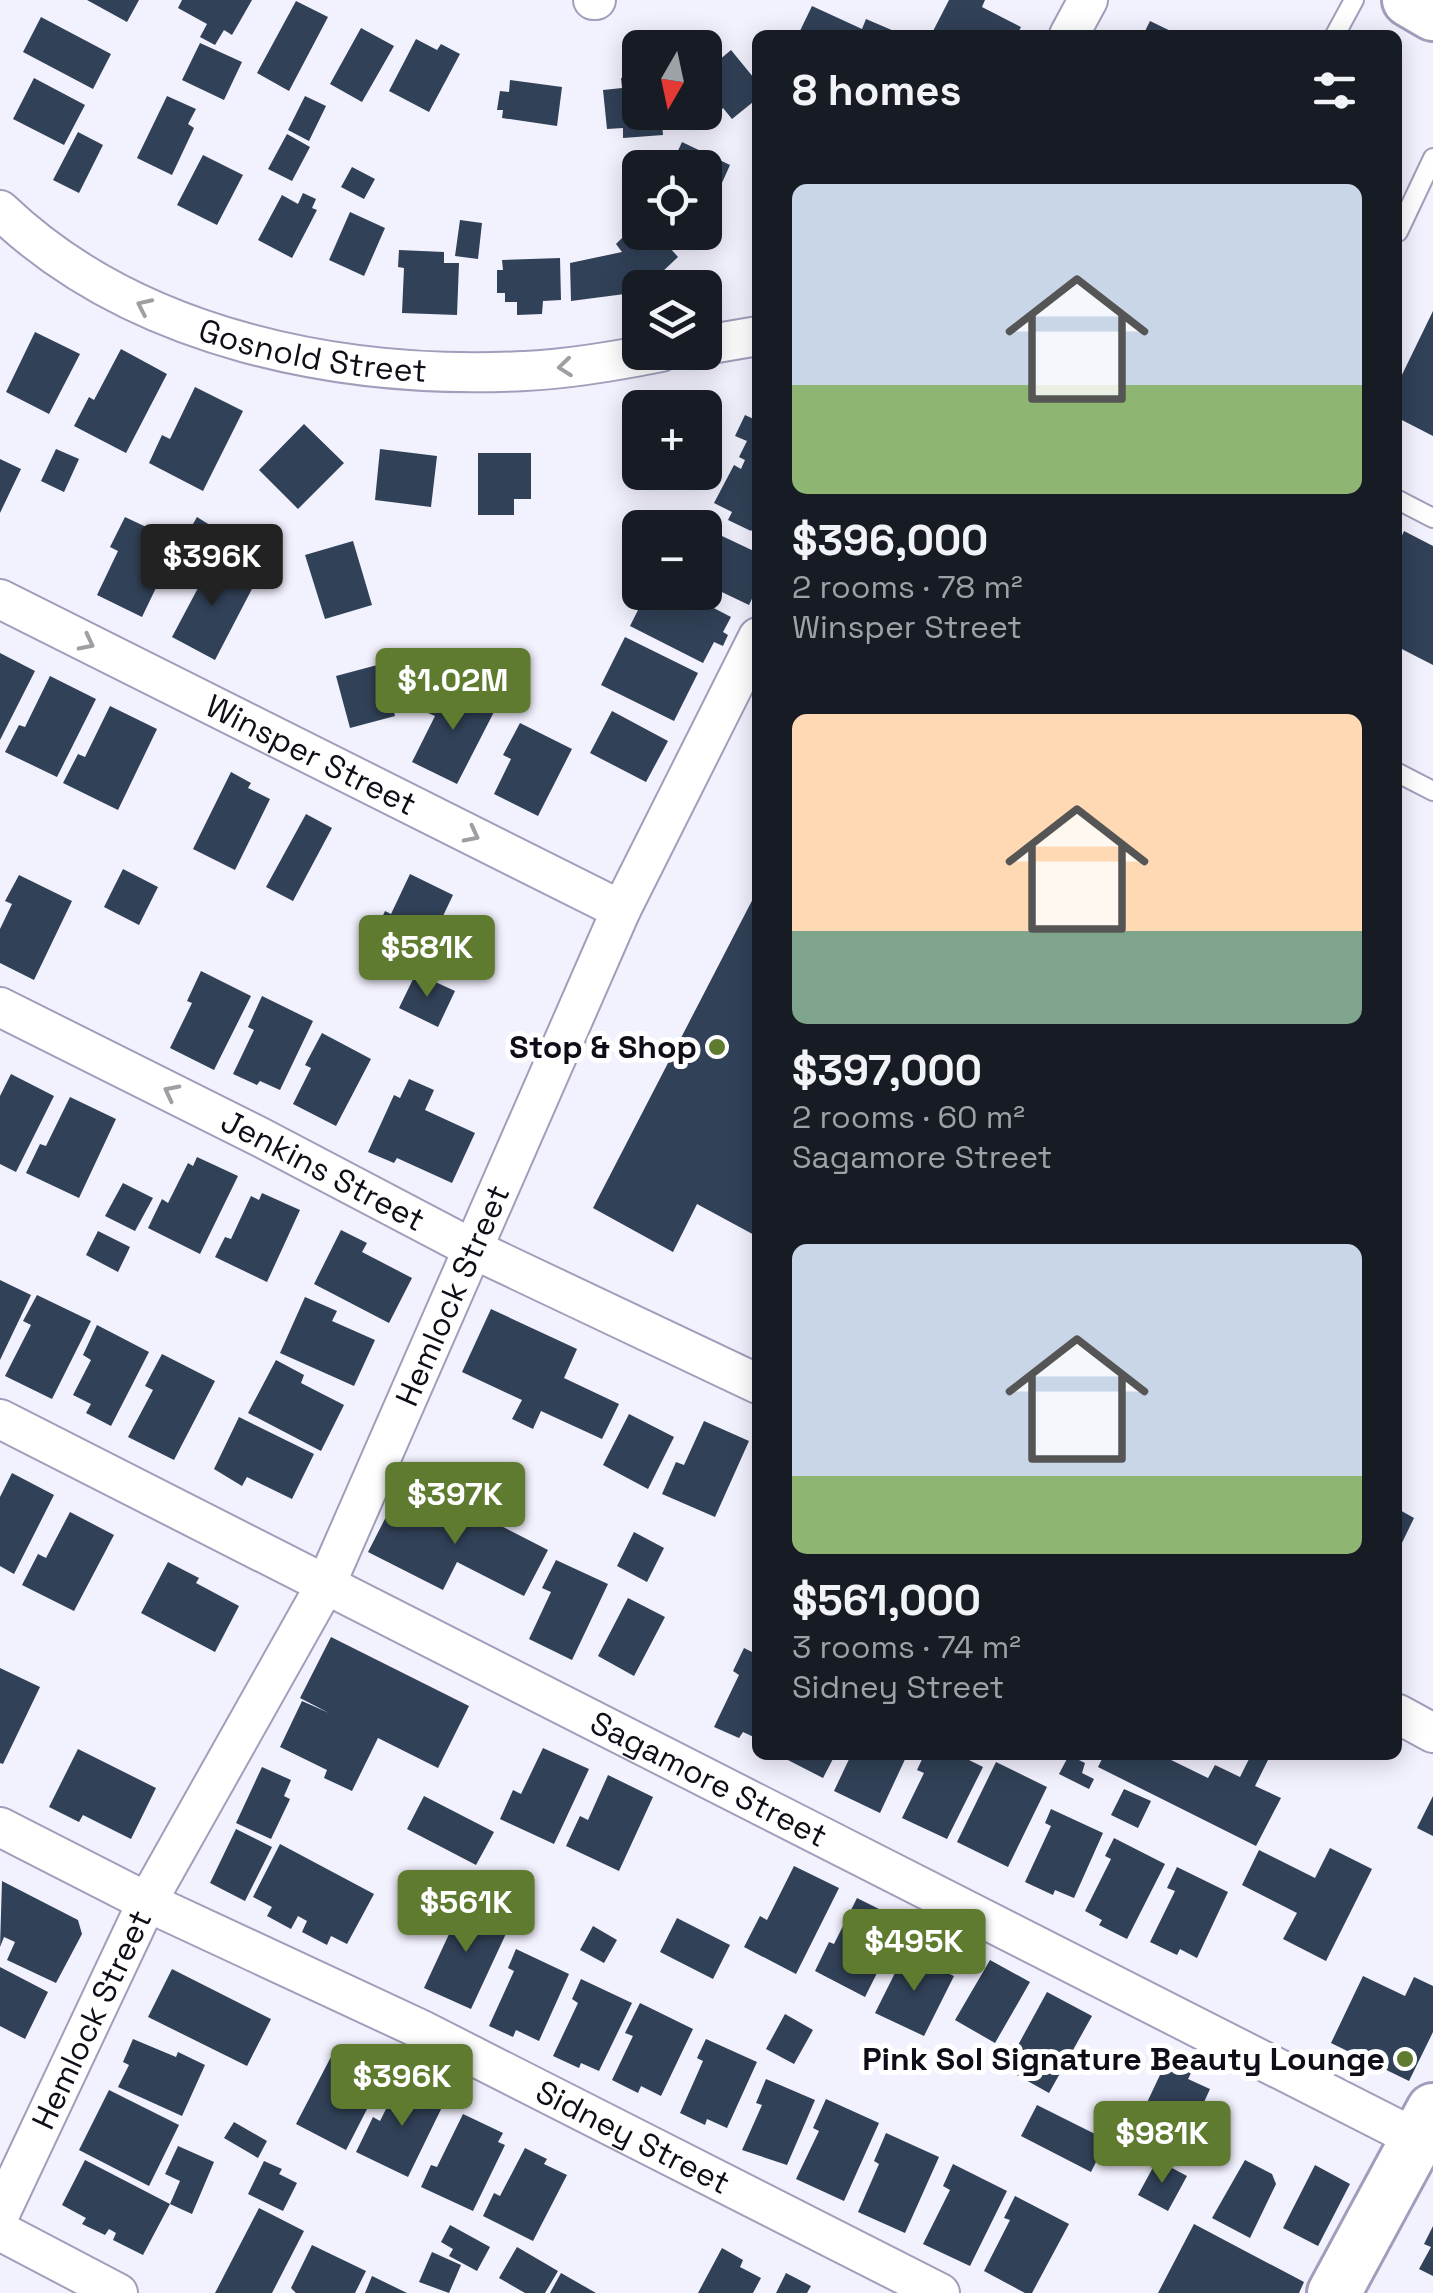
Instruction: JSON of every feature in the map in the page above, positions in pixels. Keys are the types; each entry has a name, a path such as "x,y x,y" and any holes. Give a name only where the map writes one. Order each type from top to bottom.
{"main road":[{"path":"1408,0 1433,14"},
{"path":"1334,2293 1425,2124"}],"street":[{"path":"1072,30 1088,0"},
{"name":"Gosnold Street","path":"0,210 92,281 158,313 230,338 302,356 376,367 452,372 527,371 622,358"},
{"path":"722,342 752,337"},
{"name":"Winsper Street","path":"0,599 621,910"},
{"name":"Hemlock Street","path":"0,2214 147,1902 328,1582 621,910 752,649"},
{"name":"Jenkins Street","path":"0,1007 475,1250 752,1381"},
{"name":"Sagamore Street","path":"0,1418 1425,2124"},
{"path":"1402,1716 1433,1734"},
{"name":"Sidney Street","path":"0,1828 147,1902 420,2029 940,2293"},
{"path":"0,2231 118,2293"}],"lane":[{"path":"1338,30 1354,0"},
{"path":"1402,224 1433,158"},
{"path":"1402,502 1433,518"},
{"path":"1402,775 1433,792"}],"building":[{"path":"87,0 139,0 127,22"},
{"path":"182,0 252,0 232,35 224,30 215,45 200,37 207,24 178,8"},
{"path":"949,0 985,0 982,7 1021,27 1020,30 934,30"},
{"path":"296,1 328,17 289,91 257,73"},
{"path":"812,6 862,29 866,19 892,30 800,30"},
{"path":"41,17 111,54 93,89 23,52"},
{"path":"1150,21 1169,30 1146,30"},
{"path":"361,28 394,46 362,102 330,84"},
{"path":"416,39 437,50 441,44 460,54 429,112 389,91"},
{"path":"200,43 242,62 224,100 182,80"},
{"path":"731,50 752,76 752,103 732,119 723,108 722,58"},
{"path":"34,78 85,105 64,145 13,119"},
{"path":"510,80 562,87 557,126 502,118 503,110 497,110 500,91 509,92"},
{"path":"622,88 622,128 607,129 603,90"},
{"path":"167,96 196,109 188,124 194,128 172,175 137,158"},
{"path":"305,96 326,106 309,141 288,130"},
{"path":"623,130 663,130 663,135 623,138"},
{"path":"78,132 103,145 79,193 53,180"},
{"path":"287,134 310,147 292,181 268,169"},
{"path":"682,142 699,150 678,150"},
{"path":"203,155 243,175 217,225 177,205"},
{"path":"722,161 730,165 722,183"},
{"path":"352,167 375,179 364,199 341,187"},
{"path":"303,193 316,199 312,208 317,210 292,258 258,240 282,195 298,204"},
{"path":"350,212 385,228 364,276 329,260"},
{"path":"460,220 482,223 478,259 455,256"},
{"path":"622,238 622,250 672,250 678,257 664,270 622,270 622,294 571,301 570,263 622,252 616,244"},
{"path":"399,250 444,252 444,263 459,263 457,315 402,313 404,268 398,267"},
{"path":"560,258 561,300 543,301 542,314 517,315 517,302 505,302 505,293 497,293 497,270 503,270 502,260"},
{"path":"1433,311 1433,436 1402,420 1402,375"},
{"path":"35,332 80,354 49,414 6,392"},
{"path":"121,349 167,374 126,453 74,426 89,397 94,400"},
{"path":"195,387 243,411 203,491 149,463 162,435 170,439"},
{"path":"745,415 752,418 751,531 728,520 732,512 714,503 734,465 741,469 745,460 739,457 747,441 735,436"},
{"path":"304,424 344,463 298,509 259,470"},
{"path":"56,449 79,459 64,492 41,481"},
{"path":"380,449 437,456 431,507 375,500"},
{"path":"478,453 531,453 531,499 514,499 514,515 478,515"},
{"path":"0,459 21,469 0,513"},
{"path":"125,517 178,542 142,617 97,595 118,551 110,547"},
{"path":"197,517 213,527 194,559 178,550"},
{"path":"1404,531 1433,546 1433,665 1402,649"},
{"path":"722,536 752,550 749,605 722,592"},
{"path":"353,541 372,605 325,619 305,555"},
{"path":"203,558 254,585 215,660 172,637 198,588 189,584"},
{"path":"638,610 718,610 731,617 723,632 728,635 723,646 714,642 703,663 630,626"},
{"path":"625,637 698,673 674,721 601,685"},
{"path":"0,653 35,671 0,740"},
{"path":"381,664 395,716 350,728 336,676"},
{"path":"50,676 96,699 57,777 5,752 19,725 25,727"},
{"path":"444,682 496,708 457,784 412,762 435,716 428,713"},
{"path":"110,706 157,729 118,810 63,783 78,754 85,757"},
{"path":"612,711 668,741 646,782 590,753"},
{"path":"520,723 572,749 538,816 494,794 511,759 503,755"},
{"path":"231,772 251,783 248,788 270,799 235,870 193,849"},
{"path":"306,814 332,828 293,901 266,887"},
{"path":"123,869 158,887 139,925 104,907"},
{"path":"410,874 453,895 423,958 374,935 385,911 391,914"},
{"path":"19,875 72,901 34,980 0,963 0,929 12,904 5,901"},
{"name":"Stop & Shop","path":"752,901 752,1234 697,1204 673,1252 593,1208"},
{"path":"201,971 251,996 214,1070 170,1048 192,1003 187,1001"},
{"path":"416,973 455,991 438,1027 399,1008"},
{"path":"262,996 313,1021 280,1090 233,1074 254,1030 248,1027"},
{"path":"322,1033 371,1059 336,1126 293,1104 311,1068 305,1065"},
{"path":"11,1074 54,1096 16,1172 0,1164 0,1096"},
{"path":"409,1079 434,1090 425,1110 475,1133 452,1183 397,1158 394,1163 368,1152 394,1095 400,1098"},
{"path":"70,1097 116,1119 79,1198 26,1173 40,1144 46,1146"},
{"path":"197,1157 238,1176 200,1254 148,1228 162,1199 168,1203 188,1163 193,1166"},
{"path":"123,1183 153,1198 135,1231 105,1216"},
{"path":"262,1193 300,1210 267,1282 215,1257 225,1237 231,1239 251,1196 259,1200"},
{"path":"341,1230 367,1243 362,1252 412,1278 389,1323 314,1284"},
{"path":"98,1231 130,1247 118,1272 86,1255"},
{"path":"0,1280 31,1295 0,1360"},
{"path":"37,1295 91,1321 52,1399 5,1376 31,1325 23,1321"},
{"path":"305,1297 337,1311 332,1321 375,1340 354,1386 280,1353"},
{"path":"491,1309 577,1349 564,1378 619,1404 602,1439 541,1411 533,1429 512,1419 522,1400 462,1372"},
{"path":"97,1325 149,1352 111,1426 86,1413 91,1404 73,1395 91,1360 83,1355"},
{"path":"162,1354 215,1381 174,1460 128,1437 153,1390 145,1386"},
{"path":"276,1360 304,1375 301,1383 344,1405 321,1451 248,1413"},
{"path":"629,1414 674,1437 648,1489 603,1465"},
{"path":"239,1417 314,1454 292,1499 247,1477 242,1486 214,1469"},
{"path":"704,1421 749,1441 715,1517 662,1494 676,1462 684,1465"},
{"path":"12,1473 54,1495 14,1574 0,1566 0,1497"},
{"path":"409,1494 468,1524 474,1512 548,1550 524,1596 457,1562 443,1590 368,1552 390,1509 399,1513"},
{"path":"1402,1511 1414,1518 1402,1543"},
{"path":"70,1512 114,1535 74,1611 22,1585 38,1554 46,1558"},
{"path":"634,1532 664,1548 647,1582 617,1566"},
{"path":"556,1560 608,1584 572,1660 529,1639 551,1592 542,1588"},
{"path":"168,1562 199,1578 196,1583 239,1606 215,1652 141,1613"},
{"path":"628,1598 665,1617 634,1676 598,1656"},
{"path":"331,1637 469,1706 438,1768 378,1738 352,1791 324,1778 327,1770 280,1747 302,1701 329,1713 300,1698"},
{"path":"744,1648 752,1652 752,1736 743,1732 739,1738 714,1727 739,1675 733,1671"},
{"path":"0,1668 40,1687 3,1764 0,1763"},
{"path":"543,1748 589,1769 554,1844 500,1819 513,1790 521,1794"},
{"path":"78,1749 156,1788 131,1839 83,1815 79,1822 49,1807"},
{"path":"788,1760 832,1760 823,1778"},
{"path":"849,1760 905,1760 880,1813 834,1791"},
{"path":"922,1760 969,1760 983,1767 947,1839 902,1818 924,1773 917,1770"},
{"path":"1066,1760 1079,1760 1085,1763 1082,1773 1094,1779 1089,1789 1059,1774"},
{"path":"1102,1760 1171,1760 1208,1778 1215,1765 1240,1777 1248,1760 1268,1760 1255,1786 1281,1798 1256,1846 1098,1767"},
{"path":"996,1762 1047,1787 1008,1867 957,1842"},
{"path":"262,1767 291,1780 284,1796 290,1799 271,1839 236,1823"},
{"path":"608,1775 653,1797 619,1871 566,1846 580,1816 588,1820"},
{"path":"1124,1789 1151,1801 1138,1828 1111,1815"},
{"path":"424,1796 494,1832 476,1865 407,1829"},
{"path":"1433,1796 1433,1836 1417,1828"},
{"path":"1051,1809 1103,1833 1074,1898 1055,1890 1053,1895 1025,1882 1051,1826 1045,1823"},
{"path":"236,1829 272,1847 245,1901 210,1883"},
{"path":"1114,1838 1165,1864 1127,1939 1099,1925 1102,1920 1085,1911 1111,1859 1105,1856"},
{"path":"280,1844 374,1894 347,1944 331,1936 327,1945 302,1932 307,1921 298,1916 291,1929 267,1916 272,1907 253,1897"},
{"path":"1330,1848 1372,1869 1326,1961 1283,1939 1297,1913 1242,1885 1259,1850 1315,1878"},
{"path":"794,1866 839,1888 796,1974 744,1947 760,1916 767,1920"},
{"path":"1177,1867 1228,1892 1197,1958 1180,1949 1177,1955 1150,1942 1175,1891 1167,1888"},
{"path":"2,1881 78,1920 82,1934 56,1983 7,1960 15,1942 4,1937 0,1947"},
{"path":"857,1898 903,1921 865,1997 815,1971 829,1942 834,1944"},
{"path":"456,1901 510,1925 471,2009 424,1988 450,1932 443,1929"},
{"path":"677,1918 730,1945 713,1979 660,1952"},
{"path":"593,1926 617,1940 604,1963 580,1950"},
{"path":"516,1949 569,1974 539,2041 516,2030 513,2037 489,2026 514,1971 508,1968"},
{"path":"905,1953 954,1976 924,2036 875,2013"},
{"path":"990,1960 1030,1982 995,2043 955,2020"},
{"path":"0,1967 48,1992 25,2039 0,2026"},
{"path":"172,1969 271,2019 247,2066 148,2017"},
{"path":"1363,1976 1405,1996 1414,1977 1433,1986 1433,2032 1409,2081 1331,2043"},
{"path":"581,1979 632,2003 599,2071 581,2063 579,2068 553,2056 578,2003 572,1999"},
{"path":"1047,1992 1092,2016 1049,2093 999,2065 1011,2044 1017,2047"},
{"path":"640,2003 693,2029 661,2096 641,2086 638,2093 612,2080 633,2036 625,2033"},
{"path":"785,2014 813,2030 794,2064 766,2049"},
{"path":"133,2039 176,2057 178,2052 205,2065 182,2116 118,2087 129,2065 123,2062"},
{"path":"706,2039 757,2062 727,2128 707,2119 705,2125 680,2113 703,2061 697,2058"},
{"path":"333,2053 357,2067 362,2059 386,2072 346,2150 296,2124"},
{"path":"1168,2058 1193,2069 1188,2079 1210,2089 1179,2157 1127,2132 1137,2110 1142,2113"},
{"path":"401,2079 445,2101 408,2177 356,2152 373,2117 380,2121"},
{"path":"766,2079 815,2100 787,2165 742,2150 762,2105 756,2103"},
{"path":"109,2090 179,2125 149,2186 79,2150"},
{"path":"826,2099 879,2123 844,2201 796,2179 819,2131 813,2128"},
{"path":"1037,2105 1107,2140 1091,2172 1021,2136"},
{"path":"463,2114 503,2133 498,2142 505,2145 473,2211 421,2187 431,2165 437,2167"},
{"path":"234,2122 267,2141 258,2158 224,2138"},
{"path":"886,2133 939,2157 905,2233 858,2212 879,2164 874,2161"},
{"path":"178,2146 214,2162 192,2214 170,2204 180,2181 165,2174"},
{"path":"525,2148 547,2159 544,2164 567,2175 533,2241 483,2216 494,2193 500,2196"},
{"path":"85,2160 170,2204 143,2255 113,2240 116,2233 109,2229 105,2235 82,2224 86,2218 62,2205"},
{"path":"1157,2160 1187,2176 1168,2211 1138,2195"},
{"path":"1245,2160 1272,2174 1276,2184 1250,2238 1212,2218"},
{"path":"264,2161 282,2169 279,2174 297,2183 283,2211 248,2194"},
{"path":"953,2164 1007,2191 970,2266 923,2244 950,2190 943,2186"},
{"path":"1315,2165 1350,2184 1318,2246 1283,2228"},
{"path":"1015,2196 1069,2224 1032,2293 984,2271 1010,2220 1004,2218"},
{"path":"259,2208 304,2231 272,2293 215,2293"},
{"path":"1194,2224 1304,2282 1299,2293 1158,2293"},
{"path":"450,2225 490,2247 477,2271 449,2256 453,2249 441,2242"},
{"path":"1433,2226 1433,2276 1419,2269 1431,2247 1424,2244"},
{"path":"312,2245 366,2271 355,2293 296,2293 291,2288"},
{"path":"517,2247 558,2271 545,2293 525,2293 499,2278"},
{"path":"722,2248 743,2260 740,2267 761,2278 753,2293 698,2293"},
{"path":"432,2252 461,2265 449,2293 419,2282"},
{"path":"561,2273 596,2293 550,2293"},
{"path":"786,2273 811,2286 807,2293 776,2293"},
{"path":"372,2276 407,2293 365,2293"}],"place":[{"name":"Stop & Shop","path":"717,1047"},
{"name":"Pink Sol Signature Beauty Lounge","path":"1405,2059"}]}
